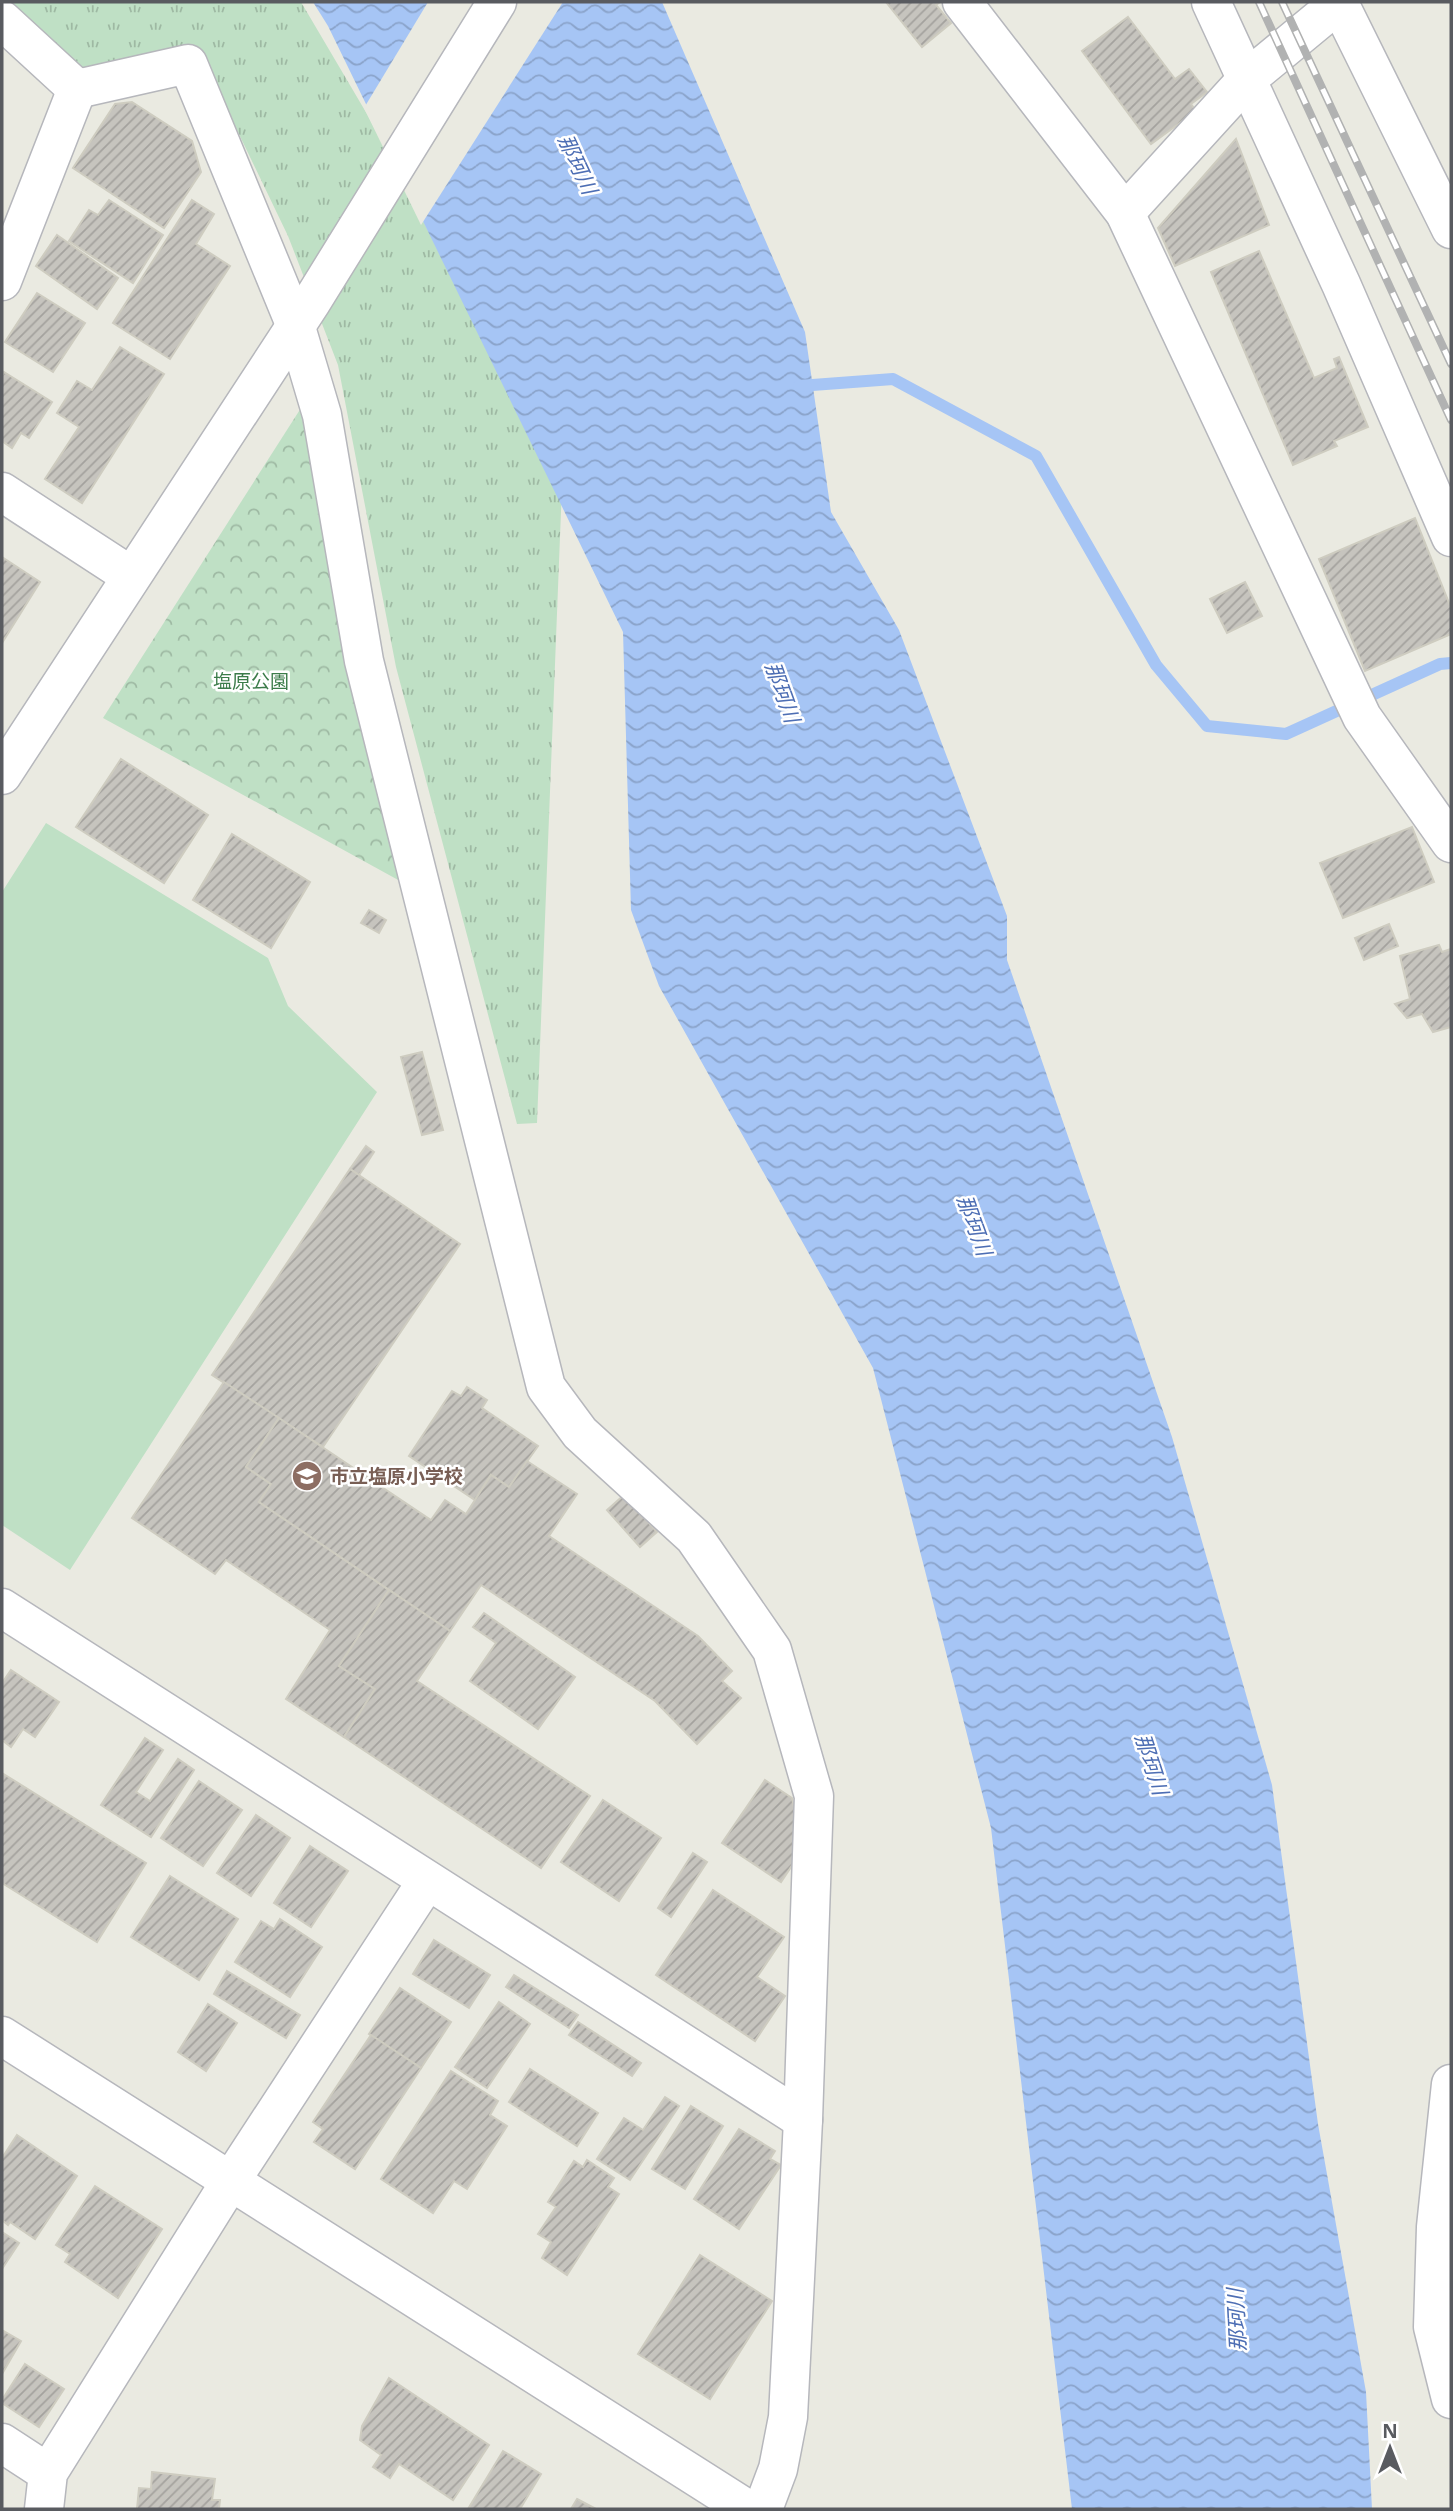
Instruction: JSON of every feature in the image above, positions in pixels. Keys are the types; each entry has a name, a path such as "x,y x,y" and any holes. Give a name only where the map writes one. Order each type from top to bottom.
{"street":[{"path":"2,775 304,313 497,2"},
{"path":"962,2 1125,212 1362,717 1451,843"},
{"path":"1212,2 1341,284 1451,537"},
{"path":"1125,212 1247,79 1340,3 1451,229"},
{"path":"2,20 77,89"},
{"path":"77,89 188,64 304,313 364,661 546,1387 580,1433 694,1537 772,1650 814,1796 803,2120 788,2417 778,2469 763,2509"},
{"path":"2,281 77,89"},
{"path":"2,492 131,576"},
{"path":"2,1608 803,2120"},
{"path":"2,2443 46,2491 230,2182 427,1881"},
{"path":"2,2036 747,2509"},
{"path":"1451,2084 1436,2227 1433,2327 1451,2399"}],"green space":[{"path":"7,2 301,2 367,114 562,486 537,1123 517,1124 396,667 338,365 288,236 199,51 89,74"},
{"name":"塩原公園","path":"301,408 400,881 103,718"},
{"path":"46,823 268,958 288,1006 377,1092 70,1570 2,1525 2,892"}],"water":[{"name":"那珂川","path":"313,2 662,2 805,332 831,512 899,630 1007,916 1007,960 1172,1437 1272,1785 1318,2124 1366,2392 1372,2509 1072,2509 991,1828 873,1368 659,986 631,910 623,632 328,26"}],"pier":[{"path":"428,2 563,2 421,225 364,108"}],"building":[{"path":"886,2 940,2 936,5 951,23 922,47"},
{"path":"1128,17 1175,79 1189,69 1207,92 1191,104 1196,111 1151,144 1082,51"},
{"path":"132,102 192,141 201,172 164,228 73,168 115,104"},
{"path":"1236,139 1269,225 1175,266 1158,228"},
{"path":"109,200 163,235 133,283 69,241 89,210 98,215"},
{"path":"192,200 214,214 196,244 230,266 170,359 113,323"},
{"path":"57,235 118,278 97,309 36,266"},
{"path":"1259,251 1314,378 1337,368 1334,359 1339,357 1368,427 1334,441 1337,446 1293,465 1211,272"},
{"path":"37,293 85,323 53,372 5,342"},
{"path":"120,347 164,374 82,503 45,479 79,427 57,413 77,381 92,390"},
{"path":"4,372 52,402 29,438 21,433 12,448 2,441"},
{"path":"1415,518 1451,608 1451,634 1365,671 1319,559"},
{"path":"2,557 40,582 2,643"},
{"path":"1245,582 1262,616 1227,633 1210,599"},
{"path":"121,759 208,815 164,883 76,827"},
{"path":"1412,827 1434,882 1343,918 1320,863"},
{"path":"232,834 310,882 271,948 193,900"},
{"path":"369,910 386,920 379,933 361,923"},
{"path":"1389,924 1398,946 1364,960 1355,938"},
{"path":"1439,945 1442,952 1451,949 1451,1027 1433,1032 1422,1014 1407,1018 1395,1004 1410,999 1400,956"},
{"path":"422,1052 443,1130 422,1135 401,1057"},
{"path":"366,1146 374,1152 359,1175 350,1169"},
{"path":"350,1169 460,1244 323,1447 212,1375"},
{"path":"224,1382 279,1418 246,1467 271,1484 259,1502 389,1590 339,1666 375,1689 344,1737 286,1699 330,1630 226,1560 215,1574 132,1518"},
{"path":"467,1387 487,1400 482,1408 538,1446 509,1487 491,1475 475,1500 409,1456 452,1391 461,1396"},
{"path":"279,1418 431,1520 445,1500 466,1514 491,1475 509,1487 527,1461 577,1494 549,1536 698,1636 732,1671 722,1681 741,1698 697,1744 655,1701 481,1585 450,1631 259,1502 271,1484 246,1467"},
{"path":"624,1495 657,1532 640,1547 607,1510"},
{"path":"389,1590 450,1631 417,1681 590,1796 541,1868 344,1737 375,1689 339,1666"},
{"path":"484,1613 575,1677 538,1729 470,1681 496,1643 473,1627"},
{"path":"11,1670 59,1702 35,1737 23,1729 11,1747 2,1740 2,1683"},
{"path":"145,1738 163,1750 136,1792 150,1801 178,1759 194,1770 151,1837 101,1805"},
{"path":"2,1773 146,1863 97,1942 2,1883"},
{"path":"765,1780 792,1798 803,1849 781,1882 722,1843"},
{"path":"199,1781 242,1810 203,1866 161,1838"},
{"path":"603,1800 661,1838 619,1901 561,1862"},
{"path":"256,1815 290,1838 251,1896 217,1873"},
{"path":"310,1846 348,1871 311,1927 274,1903"},
{"path":"693,1853 707,1862 671,1917 658,1908"},
{"path":"170,1876 238,1919 199,1980 131,1937"},
{"path":"713,1890 784,1937 757,1977 785,1996 755,2041 656,1975"},
{"path":"280,1919 322,1947 290,1997 235,1962 261,1921 274,1929"},
{"path":"434,1940 490,1975 469,2008 413,1974"},
{"path":"227,1971 300,2015 286,2038 214,1994"},
{"path":"514,1975 578,2015 569,2028 506,1987"},
{"path":"400,1988 451,2022 421,2068 369,2034"},
{"path":"499,2002 530,2024 487,2088 455,2067"},
{"path":"208,2004 237,2023 206,2071 178,2052"},
{"path":"578,2022 641,2063 632,2076 569,2035"},
{"path":"371,2035 421,2068 355,2169 314,2142 323,2129 313,2122"},
{"path":"530,2069 598,2113 577,2146 509,2102"},
{"path":"451,2071 498,2101 490,2115 507,2126 467,2189 454,2181 433,2213 381,2179"},
{"path":"665,2097 679,2106 630,2180 597,2159 624,2118 643,2130"},
{"path":"691,2106 723,2126 685,2189 652,2169"},
{"path":"739,2129 775,2151 770,2159 781,2165 739,2229 694,2199"},
{"path":"17,2135 77,2176 35,2239 10,2222 8,2225 2,2220 2,2158"},
{"path":"587,2160 614,2178 608,2187 619,2194 567,2275 542,2258 551,2242 538,2234 556,2207 548,2202 574,2161 583,2167"},
{"path":"95,2186 162,2229 118,2298 65,2262 70,2254 56,2245"},
{"path":"2,2232 19,2243 2,2269"},
{"path":"700,2255 772,2301 710,2399 638,2354"},
{"path":"2,2330 21,2341 2,2374"},
{"path":"25,2364 64,2389 39,2427 2,2403"},
{"path":"389,2378 489,2445 453,2500 399,2464 390,2478 373,2467 381,2455 360,2440 362,2426"},
{"path":"503,2451 541,2474 520,2509 468,2509"},
{"path":"152,2472 215,2479 212,2500 220,2500 219,2509 137,2509 139,2488 151,2489"},
{"path":"577,2499 596,2509 571,2509"}],"waterway":[{"path":"799,386 893,379 1036,456 1156,665 1207,726 1286,734 1440,664 1451,663"}],"railway":[{"path":"1259,2 1451,420"},
{"path":"1282,2 1451,364"}],"place":[{"name":"市立塩原小学校","path":"307,1476"}]}
